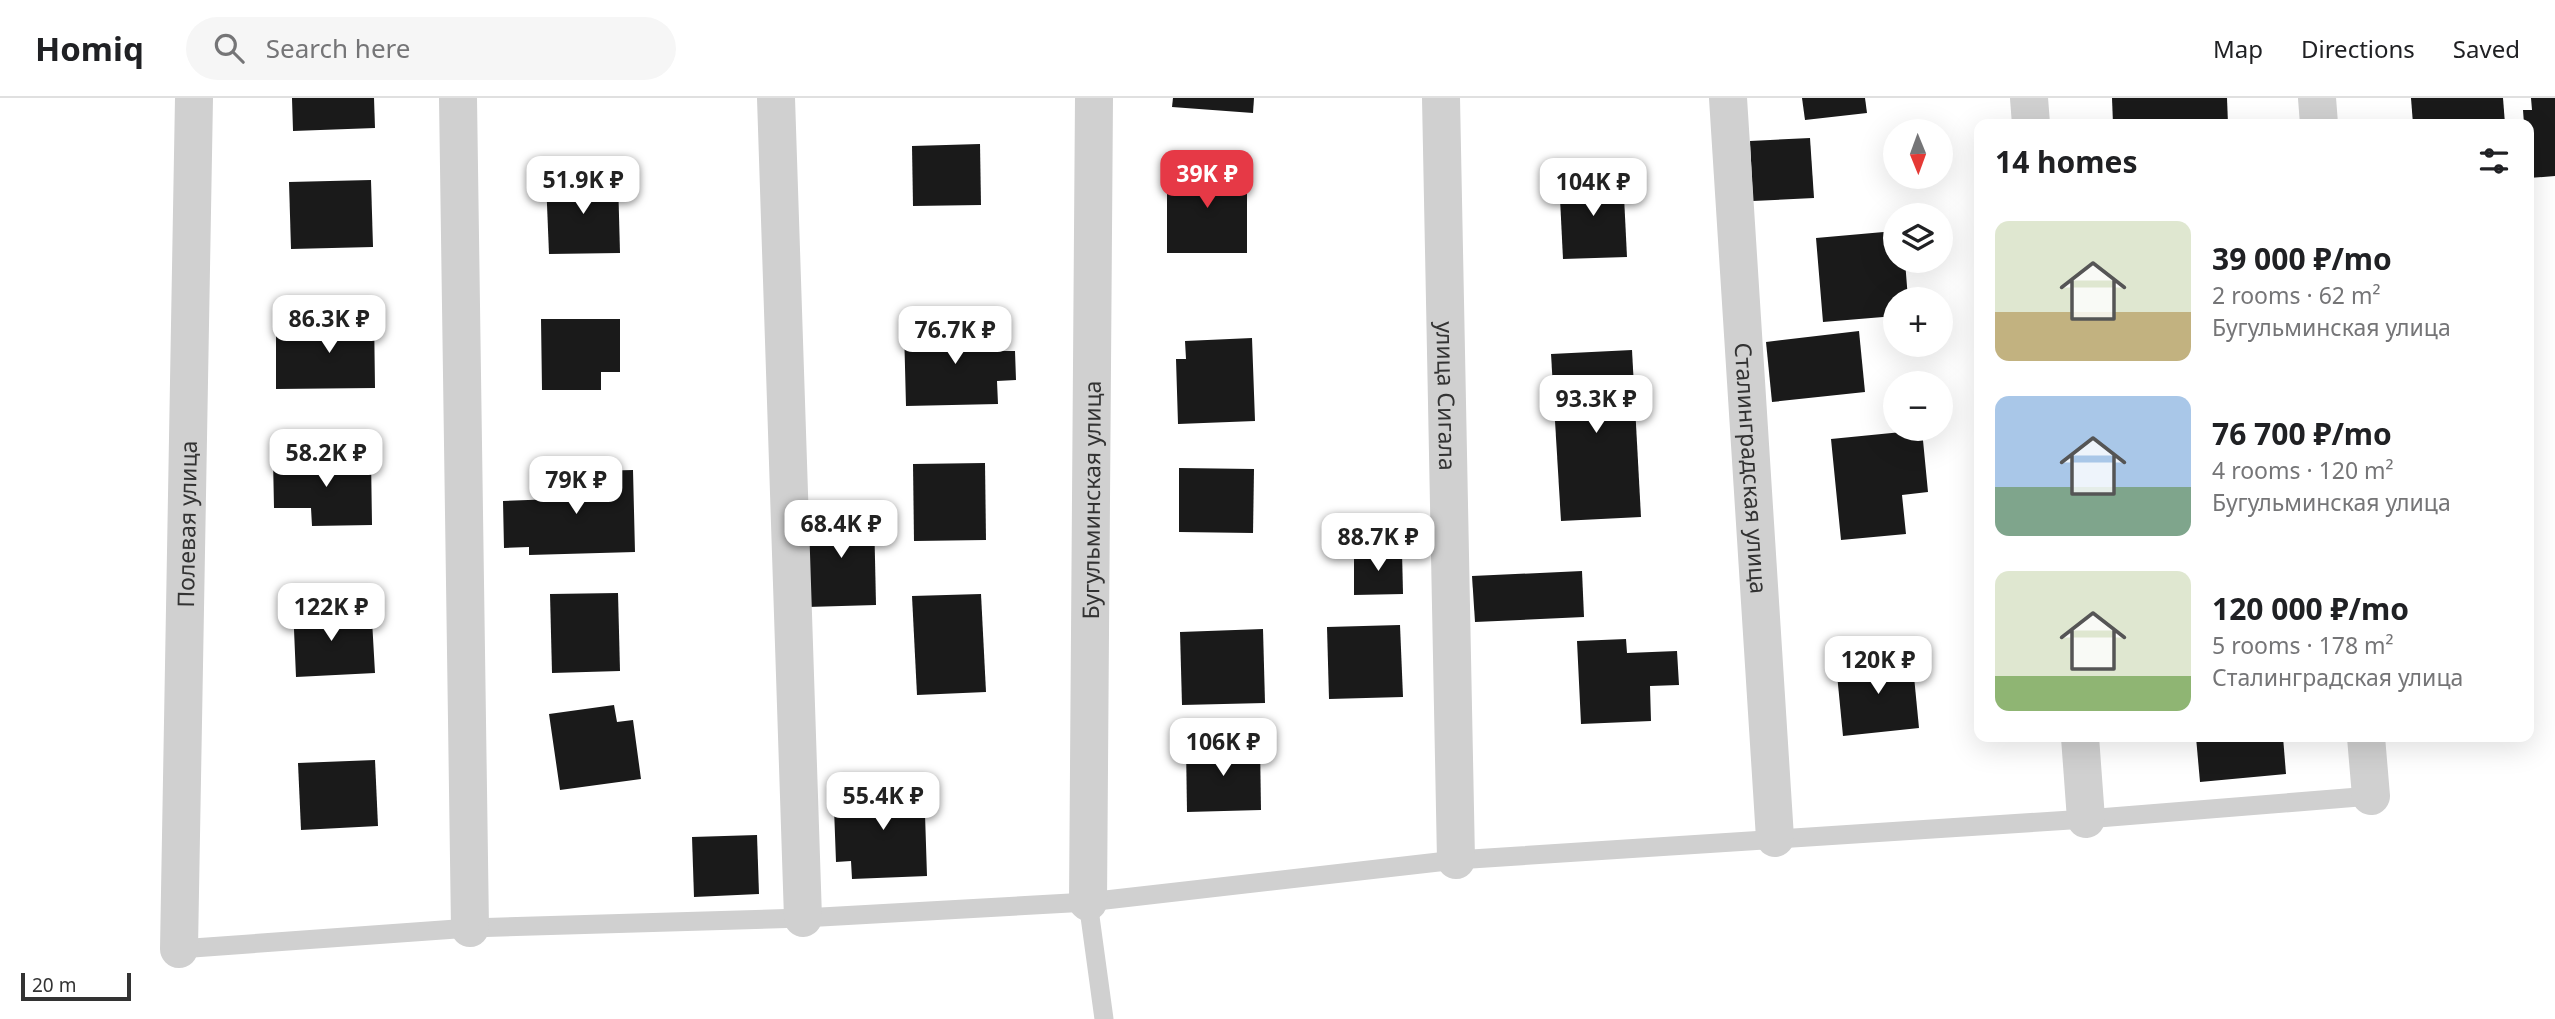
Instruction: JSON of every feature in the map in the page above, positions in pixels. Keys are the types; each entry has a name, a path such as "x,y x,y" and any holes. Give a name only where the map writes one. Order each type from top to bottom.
{"street":[{"name":"Полевая улица","path":"179,949 194,98"},
{"path":"458,98 470,928"},
{"path":"776,98 803,918"},
{"name":"Бугульминская улица","path":"1088,902 1094,98"},
{"name":"улица Сигала","path":"1441,98 1456,860"},
{"name":"Сталинградская улица","path":"1728,98 1775,838"},
{"path":"2029,98 2031,119"},
{"path":"2317,98 2319,119"},
{"path":"2080,742 2086,819"},
{"path":"2366,742 2371,796"}],"lane":[{"path":"179,949 470,928 803,918 1088,902 1456,860 2086,819 2371,796"},
{"path":"1088,902 1104,1019"}],"building":[{"path":"292,98 374,98 375,128 293,131"},
{"path":"1173,98 1254,98 1253,113 1172,107"},
{"path":"1802,98 1865,98 1867,113 1805,120"},
{"path":"2112,98 2227,98 2228,119 2113,119"},
{"path":"2411,98 2503,98 2505,119 2413,119"},
{"path":"2531,98 2555,98 2555,176 2534,178 2534,119 2524,119 2523,110 2532,110"},
{"path":"1810,138 1814,198 1753,201 1750,141"},
{"path":"980,144 981,205 913,206 912,146"},
{"path":"1167,166 1247,166 1247,253 1167,253"},
{"path":"1623,176 1627,257 1563,259 1559,178"},
{"path":"618,179 620,253 549,254 546,180"},
{"path":"371,180 373,247 291,249 289,182"},
{"path":"1883,232 1883,273 1906,273 1907,287 1883,287 1883,317 1823,322 1816,238"},
{"path":"374,314 375,388 276,389 276,336 315,336 314,315"},
{"path":"541,319 620,319 620,372 601,372 601,390 542,390"},
{"path":"997,326 998,351 1015,351 1016,380 997,381 998,404 906,406 904,328"},
{"path":"1859,331 1865,392 1772,402 1766,342"},
{"path":"1252,338 1255,421 1178,424 1176,359 1186,359 1185,341"},
{"path":"1632,350 1641,517 1561,521 1551,354"},
{"path":"1883,434 1883,441 1923,441 1928,492 1902,495 1906,534 1841,540 1831,439"},
{"path":"371,457 372,525 312,526 311,508 274,508 273,458"},
{"path":"985,463 986,540 914,541 913,464"},
{"path":"1179,468 1254,469 1253,533 1179,532"},
{"path":"633,470 635,552 529,555 529,547 504,548 503,501 555,499 554,472"},
{"path":"874,514 876,605 807,607 806,515"},
{"path":"1354,551 1402,551 1403,594 1354,595"},
{"path":"1582,571 1584,617 1475,622 1472,576"},
{"path":"618,593 620,671 552,673 550,594"},
{"path":"981,594 986,692 917,695 912,596"},
{"path":"334,604 335,622 372,620 375,673 296,677 293,606"},
{"path":"1400,625 1403,697 1329,699 1327,627"},
{"path":"1263,629 1265,703 1182,705 1180,632"},
{"path":"1626,639 1627,653 1677,651 1679,685 1650,686 1651,721 1581,724 1577,641"},
{"path":"1912,656 1919,728 1843,736 1836,664"},
{"path":"614,705 617,722 633,720 641,779 560,790 549,714"},
{"path":"2196,742 2283,742 2286,774 2200,782"},
{"path":"1260,744 1261,810 1187,812 1186,745"},
{"path":"375,760 378,826 301,830 298,763"},
{"path":"924,783 927,876 852,879 851,861 836,862 834,808 852,808 850,787"},
{"path":"757,835 759,894 694,897 692,837"}]}
